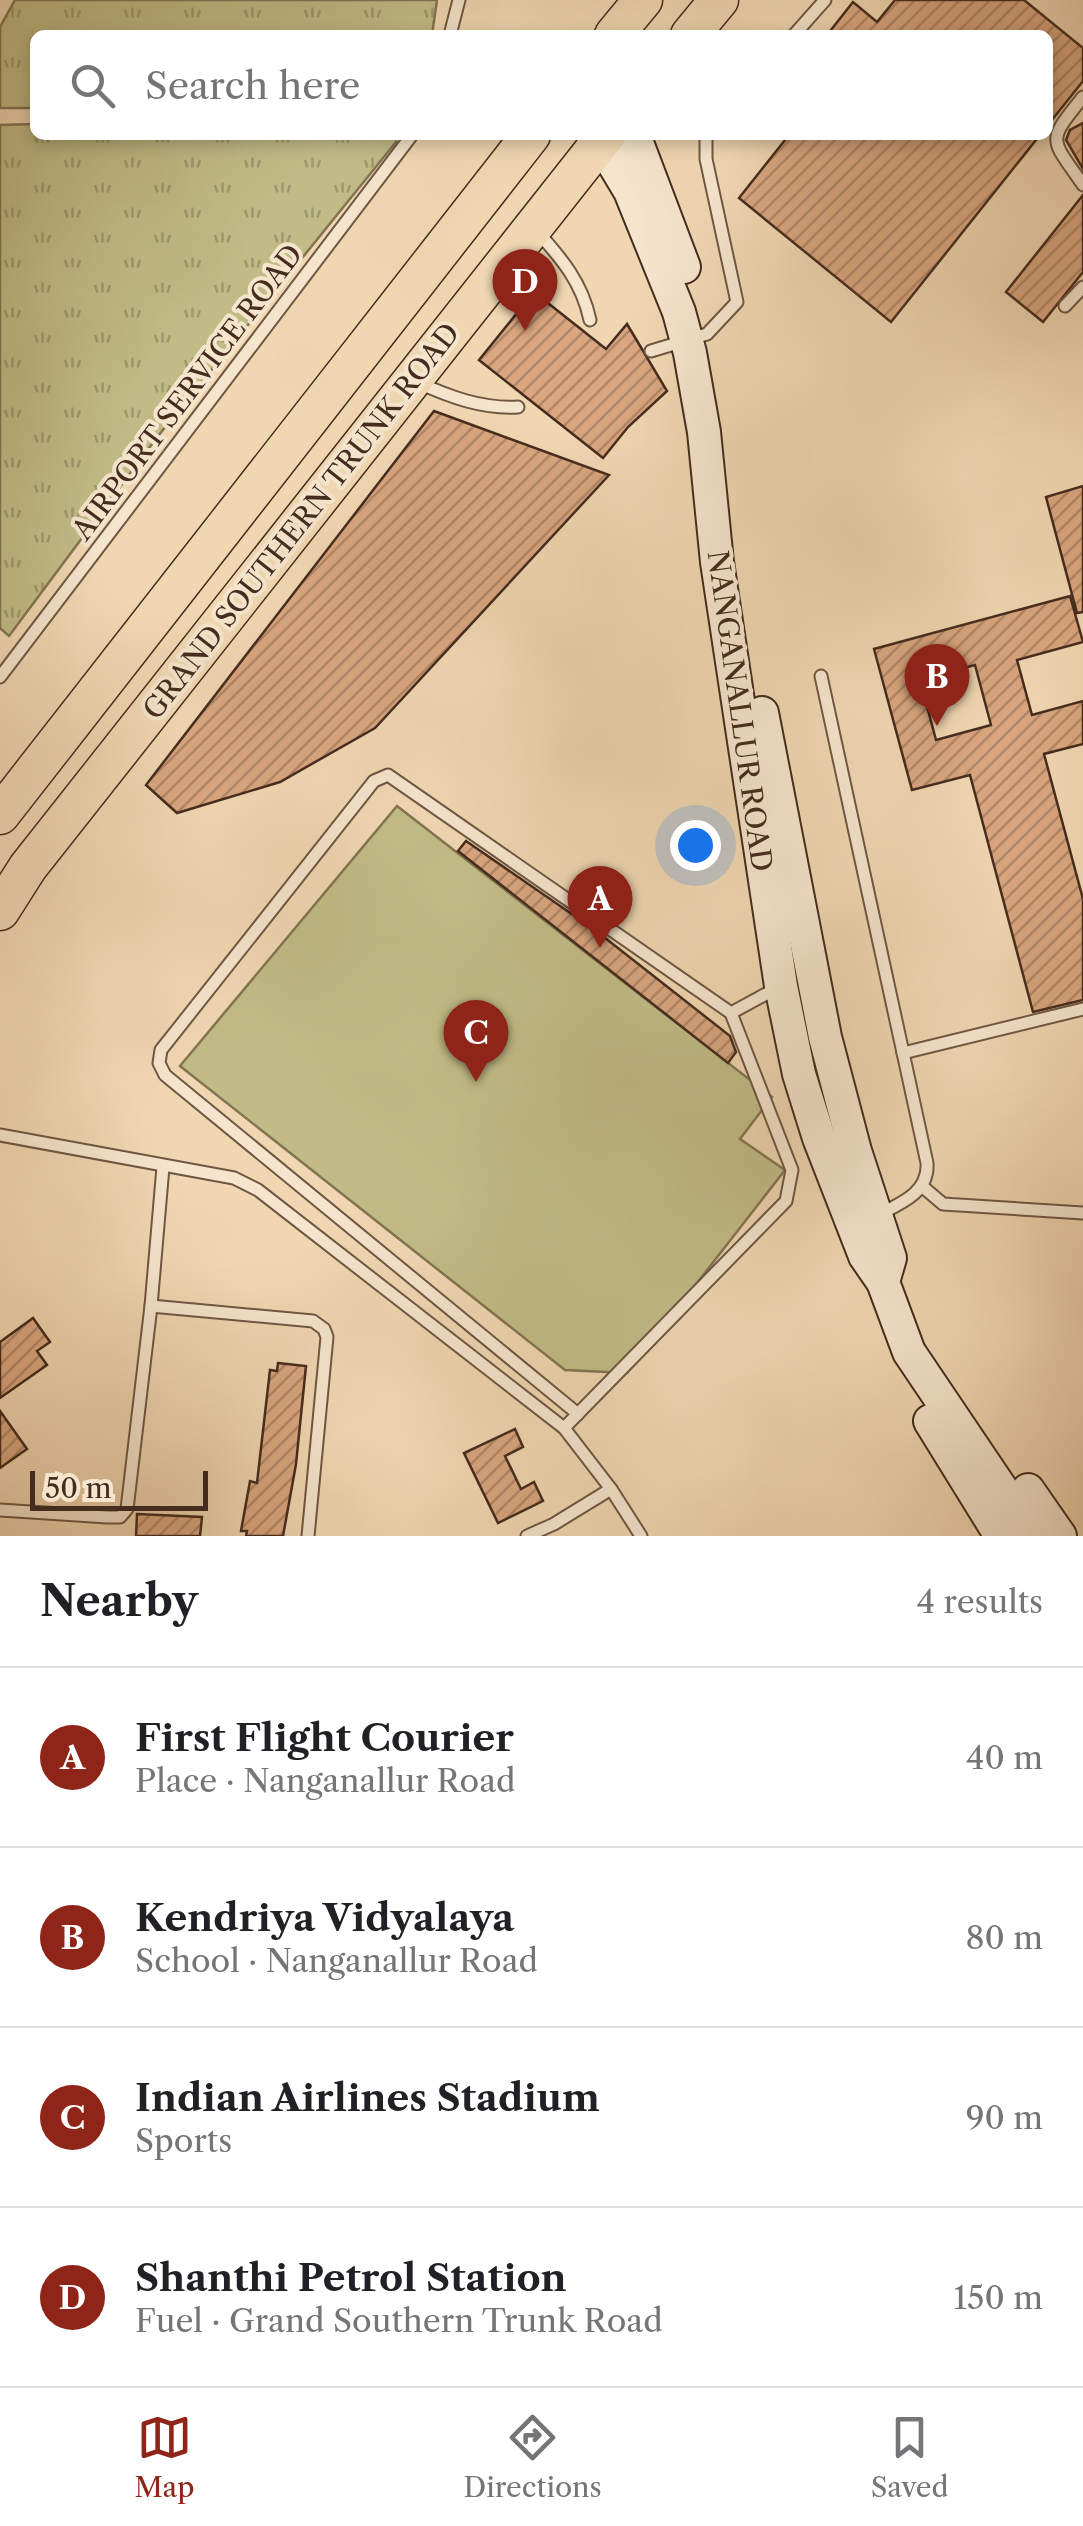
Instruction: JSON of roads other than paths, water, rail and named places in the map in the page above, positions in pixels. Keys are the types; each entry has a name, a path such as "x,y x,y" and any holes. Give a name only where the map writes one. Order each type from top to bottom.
{"main road":[{"path":"618,30 644,0"},
{"path":"694,30 719,0"},
{"name":"GRAND SOUTHERN TRUNK ROAD","path":"0,815 527,140"},
{"name":"GRAND SOUTHERN TRUNK ROAD","path":"0,910 28,867 605,140"}],"street":[{"name":"NANGANALLUR ROAD","path":"610,140 679,312 697,337 704,432 731,593 781,986 799,1074 819,1138 865,1256 882,1282 909,1352 1033,1536"},
{"name":"NANGANALLUR ROAD","path":"731,593 824,1037 890,1258 882,1282"},
{"path":"1001,1536 902,1375 909,1352 941,1364 1060,1536"}],"lane":[{"path":"451,30 459,0"},
{"path":"798,30 825,0"},
{"path":"1083,98 1056,132 1060,152 1083,185"},
{"name":"AIRPORT SERVICE ROAD","path":"0,678 408,140"},
{"path":"652,351 697,337 737,302 706,159 706,140"},
{"path":"533,226 574,272 590,320"},
{"path":"1066,306 1083,287"},
{"path":"412,380 472,403 518,407"},
{"path":"821,676 928,1163 923,1187 876,1216"},
{"path":"564,1428 578,1414 786,1202 792,1170 730,1013 388,775 374,780 161,1050 160,1063 165,1075 578,1414"},
{"path":"730,1013 781,986"},
{"path":"903,1053 1083,1009"},
{"path":"0,1135 234,1178 258,1190 564,1428 641,1536"},
{"path":"0,1510 120,1517 128,1509 152,1306 163,1167"},
{"path":"923,1187 942,1204 1083,1212"},
{"path":"152,1306 313,1321 324,1329 327,1336 308,1536"},
{"path":"527,1536 611,1489"}],"place":[{"name":"Shanthi Petrol Station","path":"525,331"},
{"name":"Kendriya Vidyalaya","path":"937,726"},
{"name":"First Flight Courier","path":"600,948"},
{"name":"Indian Airlines Stadium","path":"476,1082"}]}
